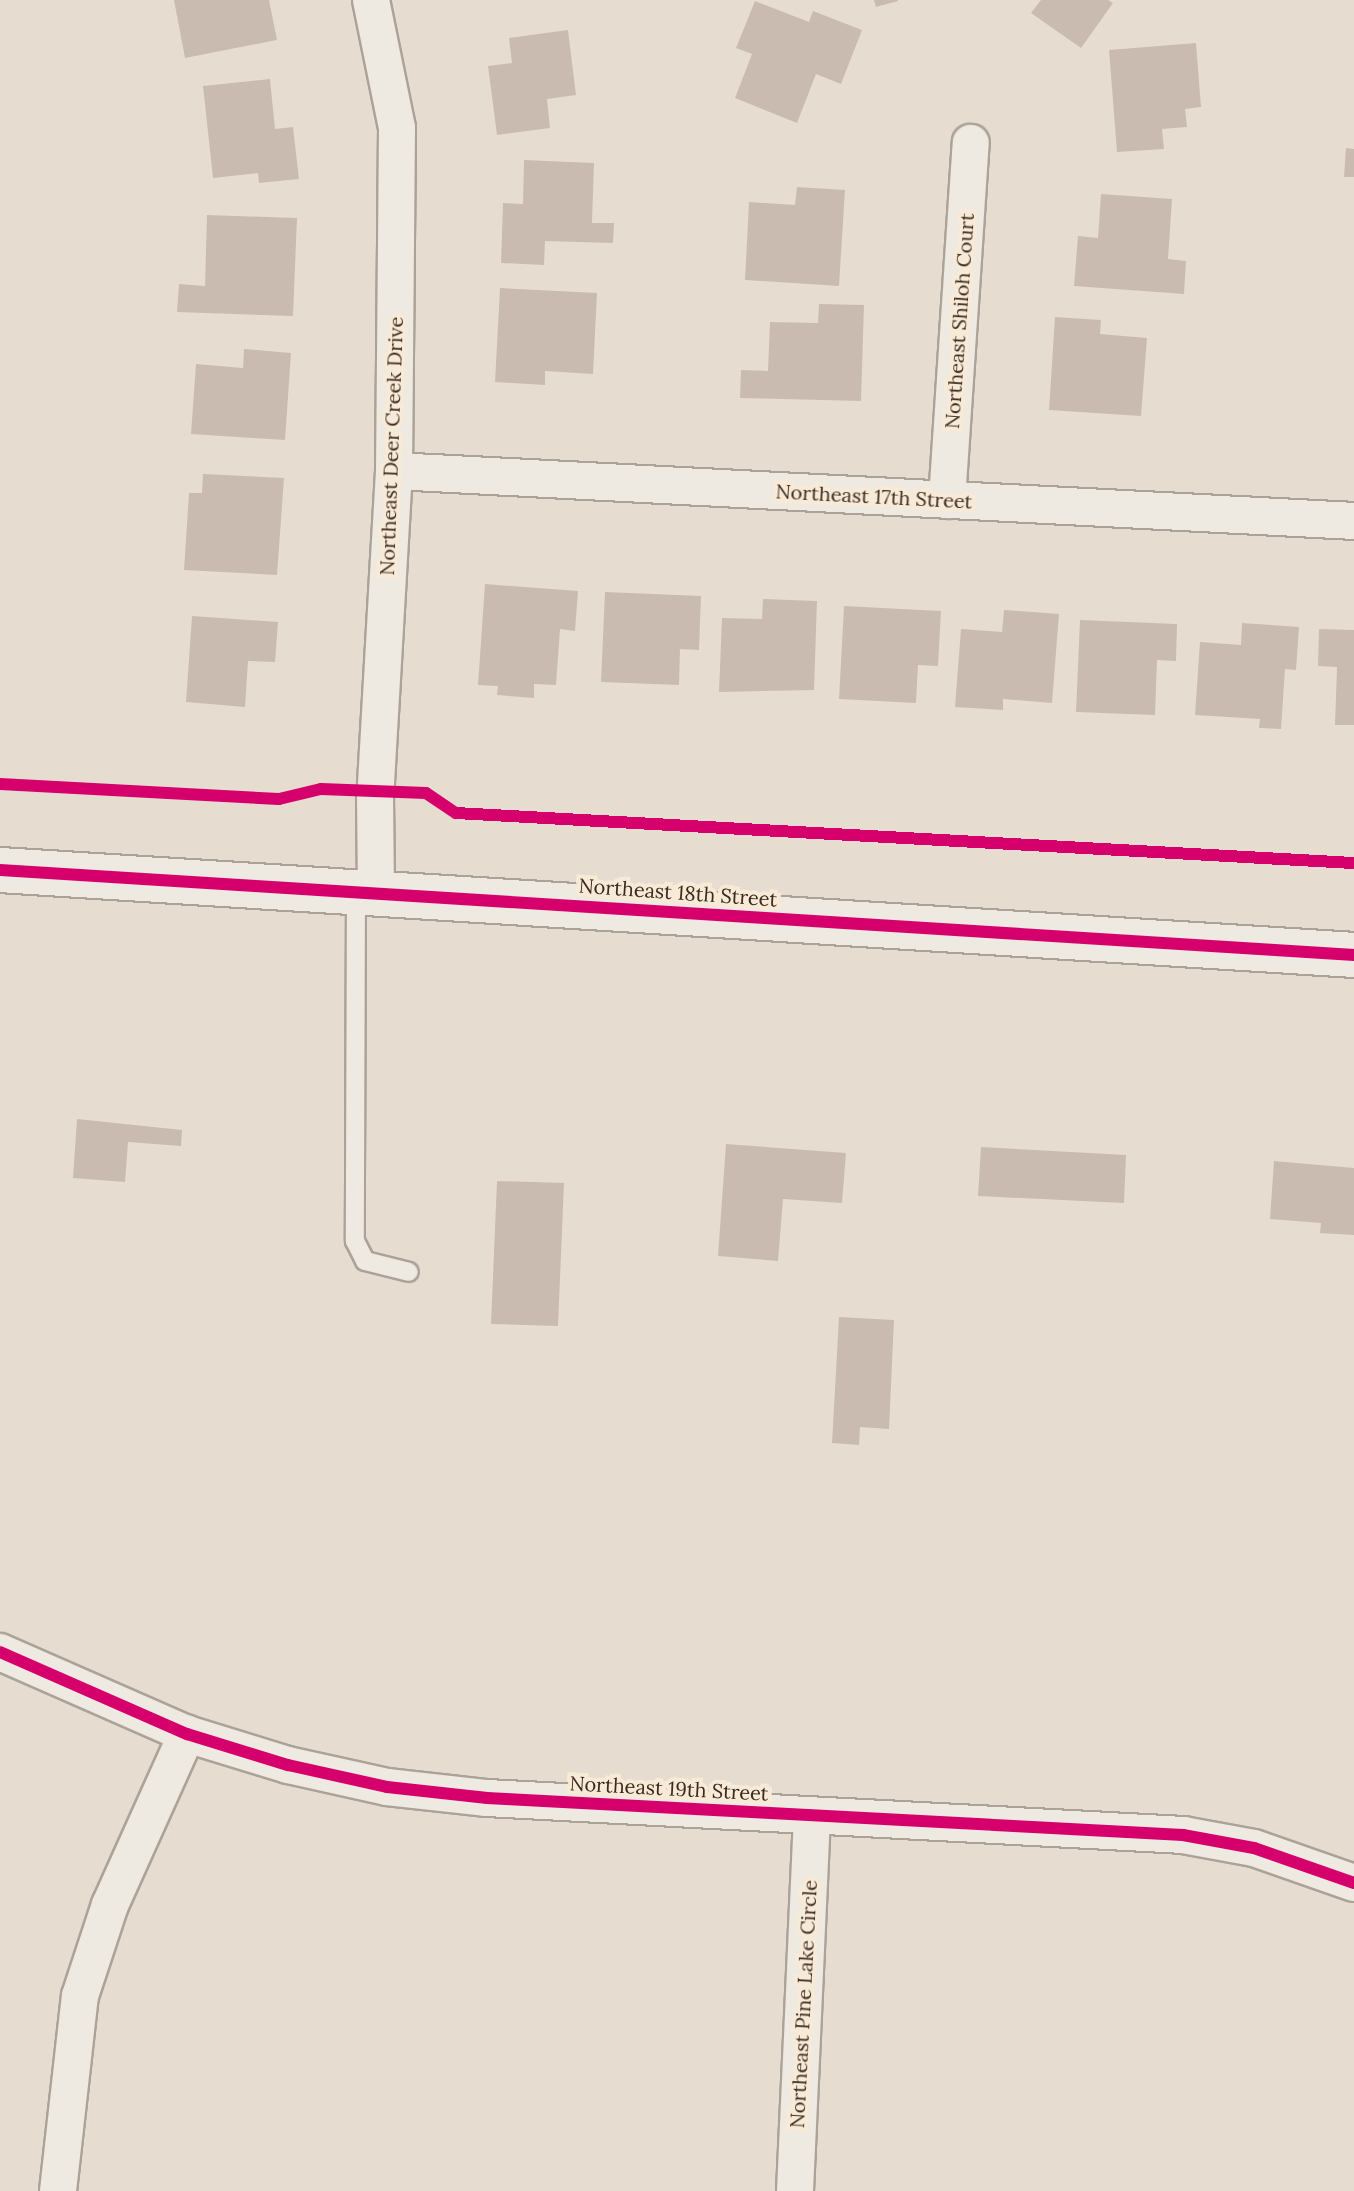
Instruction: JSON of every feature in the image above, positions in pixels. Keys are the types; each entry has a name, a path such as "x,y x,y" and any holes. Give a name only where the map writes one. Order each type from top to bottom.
{"street":[{"name":"Northeast Deer Creek Drive","path":"366,893 394,471 397,128 371,0"},
{"name":"Northeast Shiloh Court","path":"947,500 971,143"},
{"name":"Northeast 17th Street","path":"394,471 1354,521"},
{"name":"Northeast 18th Street","path":"0,870 1354,955"},
{"name":"Northeast 19th Street","path":"0,1652 187,1734 288,1765 387,1787 812,1816 1183,1835 1254,1848 1354,1883"},
{"path":"58,2191 80,1996 110,1905 187,1734"},
{"name":"Northeast Pine Lake Circle","path":"795,2191 812,1816"}],"lane":[{"path":"366,893 355,1241 365,1261 409,1272"}],"building":[{"path":"174,0 269,0 277,40 185,58"},
{"path":"874,0 898,0 898,1 876,7"},
{"path":"1041,0 1108,0 1113,3 1081,48 1031,13"},
{"path":"755,1 809,22 813,11 862,30 841,84 816,74 797,123 735,98 752,54 736,48"},
{"path":"568,30 576,95 547,99 550,128 497,135 488,66 512,63 509,38"},
{"path":"1196,43 1201,107 1185,109 1187,127 1162,129 1164,149 1117,152 1109,50"},
{"path":"270,79 275,129 293,127 299,179 259,183 258,173 213,178 203,86"},
{"path":"1346,148 1354,149 1354,177 1344,177"},
{"path":"524,160 594,163 592,223 614,223 613,243 545,241 544,265 501,263 503,203 523,204"},
{"path":"797,187 845,190 839,286 745,280 749,202 795,205"},
{"path":"1101,194 1172,199 1168,259 1186,261 1184,294 1074,286 1078,236 1098,238"},
{"path":"207,215 297,218 293,316 177,312 179,284 205,286"},
{"path":"500,288 597,293 593,374 545,371 545,385 495,382"},
{"path":"819,304 864,305 861,401 740,398 741,370 768,371 770,322 818,323"},
{"path":"1055,317 1101,320 1100,334 1147,338 1141,416 1049,410"},
{"path":"244,349 291,353 285,440 191,434 196,364 243,368"},
{"path":"203,474 284,478 277,575 184,570 189,493 202,493"},
{"path":"485,584 578,591 575,631 560,629 556,685 534,684 534,698 497,695 498,686 478,685"},
{"path":"605,592 701,596 699,650 680,649 679,685 601,682"},
{"path":"763,599 817,601 814,690 719,692 722,618 762,619"},
{"path":"844,606 941,611 938,666 918,665 916,703 839,699"},
{"path":"1004,610 1059,614 1052,703 1003,699 1003,710 955,707 961,629 1002,632"},
{"path":"192,616 278,622 275,662 248,661 245,707 186,702"},
{"path":"1080,620 1177,624 1176,661 1157,660 1155,715 1076,712"},
{"path":"1242,623 1299,627 1296,670 1285,669 1281,729 1259,728 1260,719 1195,715 1200,642 1241,645"},
{"path":"1319,629 1354,630 1354,725 1335,725 1337,667 1318,666"},
{"path":"77,1119 182,1130 181,1146 128,1142 125,1182 73,1178"},
{"path":"726,1144 846,1153 842,1203 783,1199 778,1261 718,1256"},
{"path":"981,1147 1126,1155 1124,1203 978,1196"},
{"path":"1274,1161 1354,1168 1354,1235 1320,1233 1321,1223 1270,1219"},
{"path":"497,1181 564,1183 558,1326 491,1324"},
{"path":"839,1317 894,1320 889,1429 860,1427 859,1445 832,1443"}],"cycle path":[{"path":"0,784 279,799 321,789 426,793 456,813 1354,863"},
{"path":"0,870 1354,955"},
{"path":"0,1652 187,1734 288,1765 387,1787 487,1798 1183,1835 1254,1848 1354,1883"}]}
